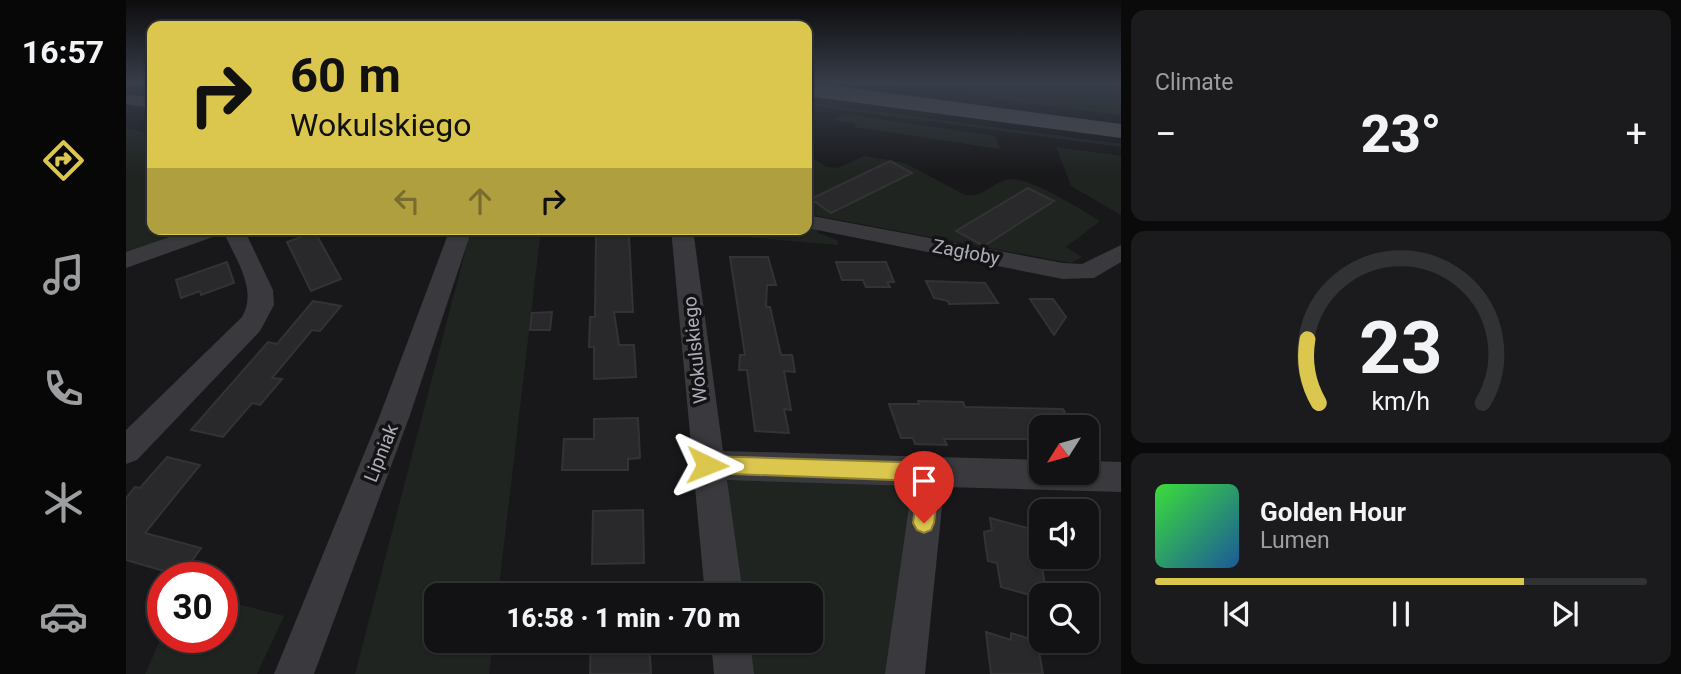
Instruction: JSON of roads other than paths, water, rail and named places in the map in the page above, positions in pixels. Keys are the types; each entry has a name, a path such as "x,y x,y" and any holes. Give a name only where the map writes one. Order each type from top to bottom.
{"main road":[{"path":"918,113 1121,140"},
{"path":"990,113 1121,131"}],"street":[{"name":"Zagłoby","path":"812,222 1063,271 1086,271 1121,252"},
{"path":"126,260 199,235"},
{"path":"126,450 251,324 262,305 261,290 236,235"},
{"name":"Lipniak","path":"293,674 395,415 459,235"},
{"name":"Wokulskiego","path":"683,235 722,583"},
{"path":"707,465 1121,477"},
{"path":"905,674 930,472"},
{"path":"732,653 734,674"}]}
